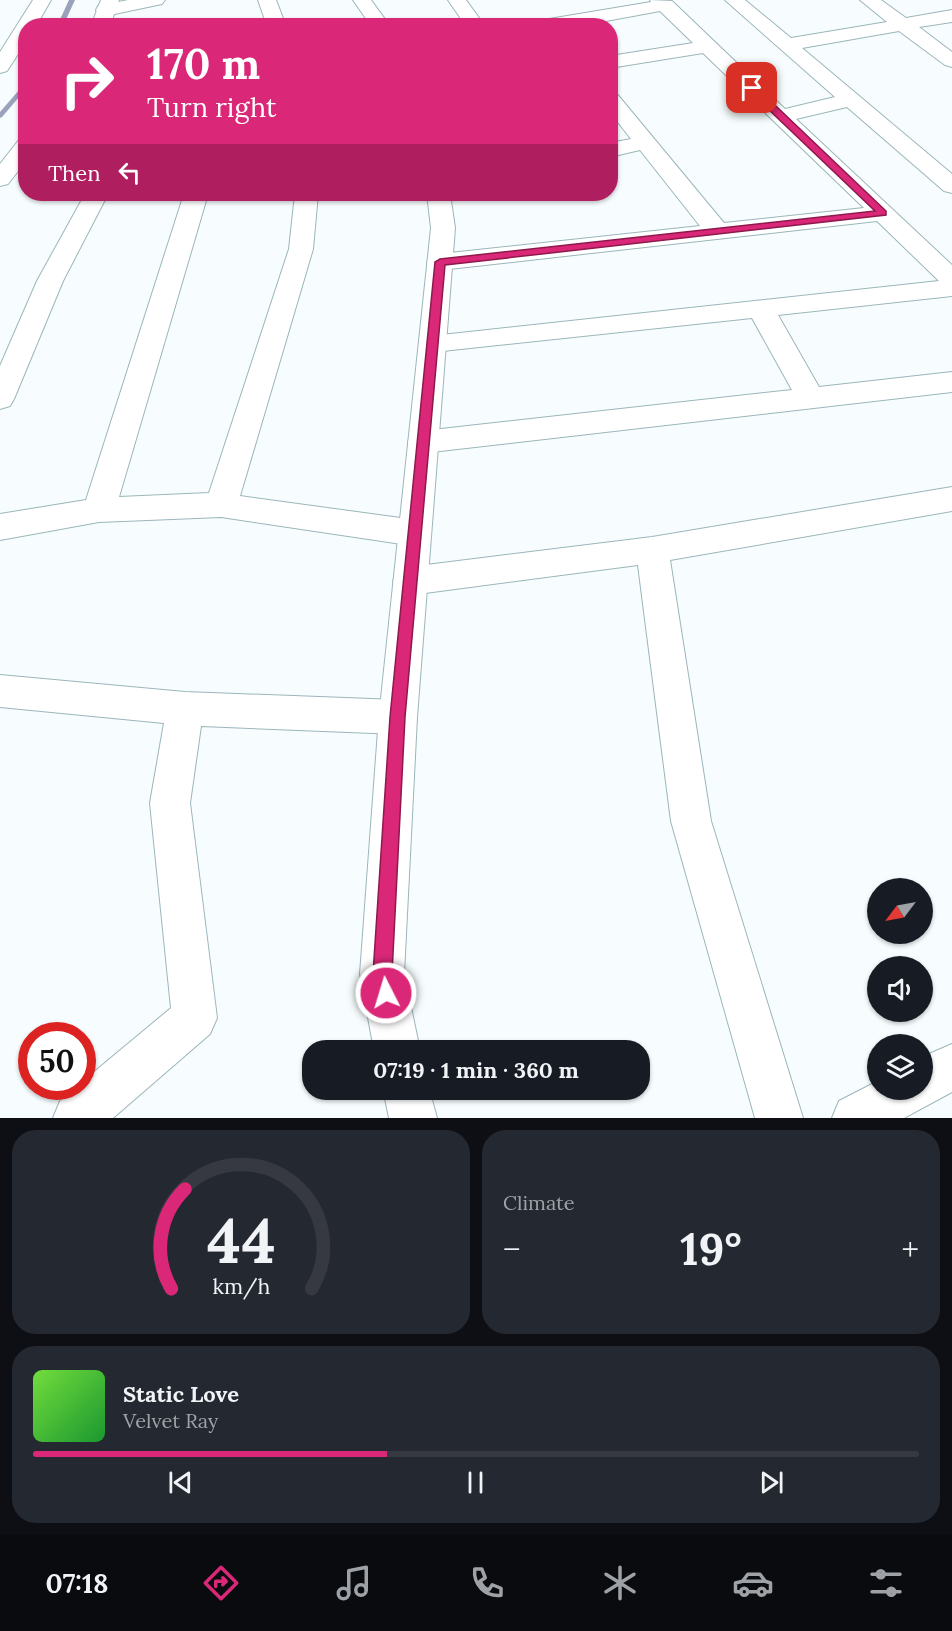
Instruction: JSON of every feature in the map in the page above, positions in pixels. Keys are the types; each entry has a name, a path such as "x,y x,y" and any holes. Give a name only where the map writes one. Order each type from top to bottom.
{"street":[{"path":"31,18 42,0"},
{"path":"267,0 274,18"},
{"path":"362,0 375,18"},
{"path":"457,0 470,18"},
{"path":"734,0 952,186"},
{"path":"869,0 952,61"},
{"path":"105,12 160,1"},
{"path":"551,18 662,3 952,279"},
{"path":"786,45 952,16"},
{"path":"0,67 18,39"},
{"path":"618,61 708,46"},
{"path":"780,116 850,100"},
{"path":"618,108 718,232"},
{"path":"618,148 646,142"},
{"path":"0,179 18,156"},
{"path":"0,399 50,281 92,201"},
{"path":"99,510 194,201"},
{"path":"221,505 301,249 306,201"},
{"path":"395,1040 382,974 398,717 443,228 440,201"},
{"path":"440,262 883,213"},
{"path":"433,343 952,288"},
{"path":"761,309 811,399"},
{"path":"423,442 952,382"},
{"path":"410,581 652,550 952,499"},
{"path":"0,527 99,510 221,505 415,533"},
{"path":"652,550 691,821 779,1118"},
{"path":"0,691 185,709 398,717"},
{"path":"77,1118 194,1018 170,803 185,709"},
{"path":"933,1077 952,1067"},
{"path":"409,1100 413,1118"},
{"path":"856,1118 890,1100"}],"waterway":[{"path":"64,18 72,0"},
{"path":"0,116 18,94"}],"route":[{"path":"386,993 382,974 398,717 440,262 883,213 752,88"}]}
